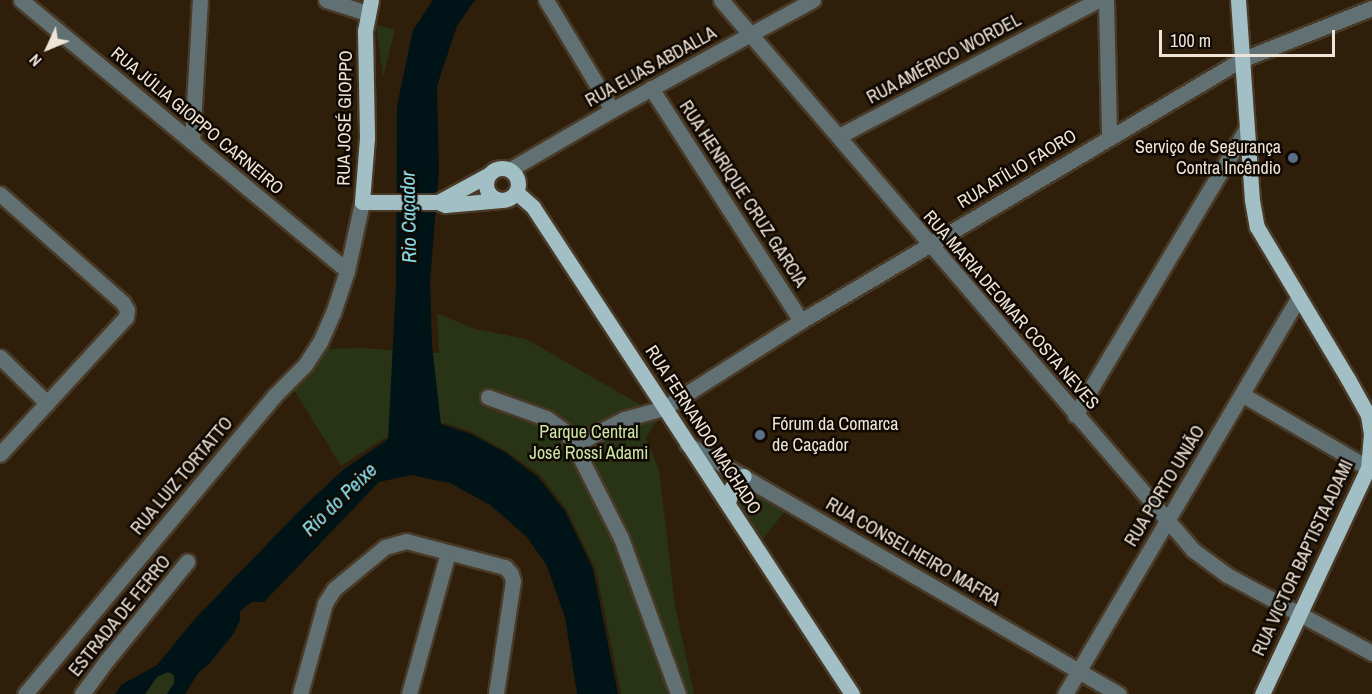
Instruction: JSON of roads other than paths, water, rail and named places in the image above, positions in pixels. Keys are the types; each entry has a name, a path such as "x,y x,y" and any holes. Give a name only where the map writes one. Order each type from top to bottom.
{"main road":[{"name":"RUA VICTOR BAPTISTA ADAMI","path":"1238,0 1246,129 1252,200 1257,227 1368,415 1371,449 1370,469 1262,694"},
{"name":"RUA JOSÉ GIOPPO","path":"362,202 367,138 365,30 369,7"},
{"path":"436,203 495,169 510,170 517,177 509,196"},
{"path":"488,175 487,190 493,197 509,196"},
{"path":"362,202 445,205 509,196"},
{"name":"RUA FERNANDO MACHADO","path":"509,196 533,207 852,694"},
{"path":"728,503 732,487 744,476"}],"street":[{"path":"192,142 200,0"},
{"path":"326,0 369,7"},
{"path":"546,0 612,110"},
{"name":"RUA MARIA DEOMAR COSTA NEVES","path":"721,0 839,136 928,245 1193,550 1227,575 1372,653"},
{"name":"RUA ELIAS ABDALLA","path":"510,170 651,88 813,0"},
{"name":"RUA AMÉRICO WORDEL","path":"839,136 1098,0"},
{"path":"1106,0 1110,137"},
{"name":"RUA JÚLIA GIOPPO CARNEIRO","path":"25,1 347,271"},
{"name":"RUA ATÍLIO FAORO","path":"574,445 624,419 664,408 801,321 1241,60 1372,8"},
{"name":"RUA HENRIQUE CRUZ GARCIA","path":"651,88 801,321"},
{"path":"1075,415 1246,129"},
{"path":"0,194 123,303 126,317 0,454"},
{"name":"RUA JOSÉ GIOPPO","path":"347,271 362,202"},
{"name":"RUA LUIZ TORTATTO","path":"26,694 267,405 305,364 320,342 347,271"},
{"name":"RUA PORTO UNIÃO","path":"1065,694 1299,299"},
{"path":"0,357 47,403"},
{"path":"1243,395 1370,469"},
{"path":"488,397 546,418 566,432 621,538 678,694"},
{"name":"RUA CONSELHEIRO MAFRA","path":"687,444 1119,694"},
{"path":"300,694 325,603 334,589 385,547 398,541 505,567 513,581 496,694"},
{"path":"409,694 448,552"},
{"name":"ESTRADA DE FERRO","path":"82,694 188,562"}],"water":[{"path":"433,0 475,0 457,26 437,86 439,170 430,281 432,345 441,424 471,434 506,453 538,477 565,511 593,569 618,694 577,694 565,617 546,564 526,536 490,505 450,483 411,475 379,482 264,602 252,602 240,611 240,620 234,633 210,663 199,672 185,694 167,694 174,683 174,675 168,672 157,677 145,694 115,694 121,685 157,665 193,621 299,511 343,470 388,439 396,285 397,106 413,30"}],"place":[{"name":"Serviço de Segurança Contra Incêndio","path":"1293,158"},
{"name":"Fórum da Comarca de Caçador","path":"760,435"}],"water label":[{"name":"Rio Caçador","path":"408,217"},
{"name":"Rio do Peixe","path":"339,499"}],"park label":[{"name":"Parque Central José Rossi Adami","path":"589,443"}]}
